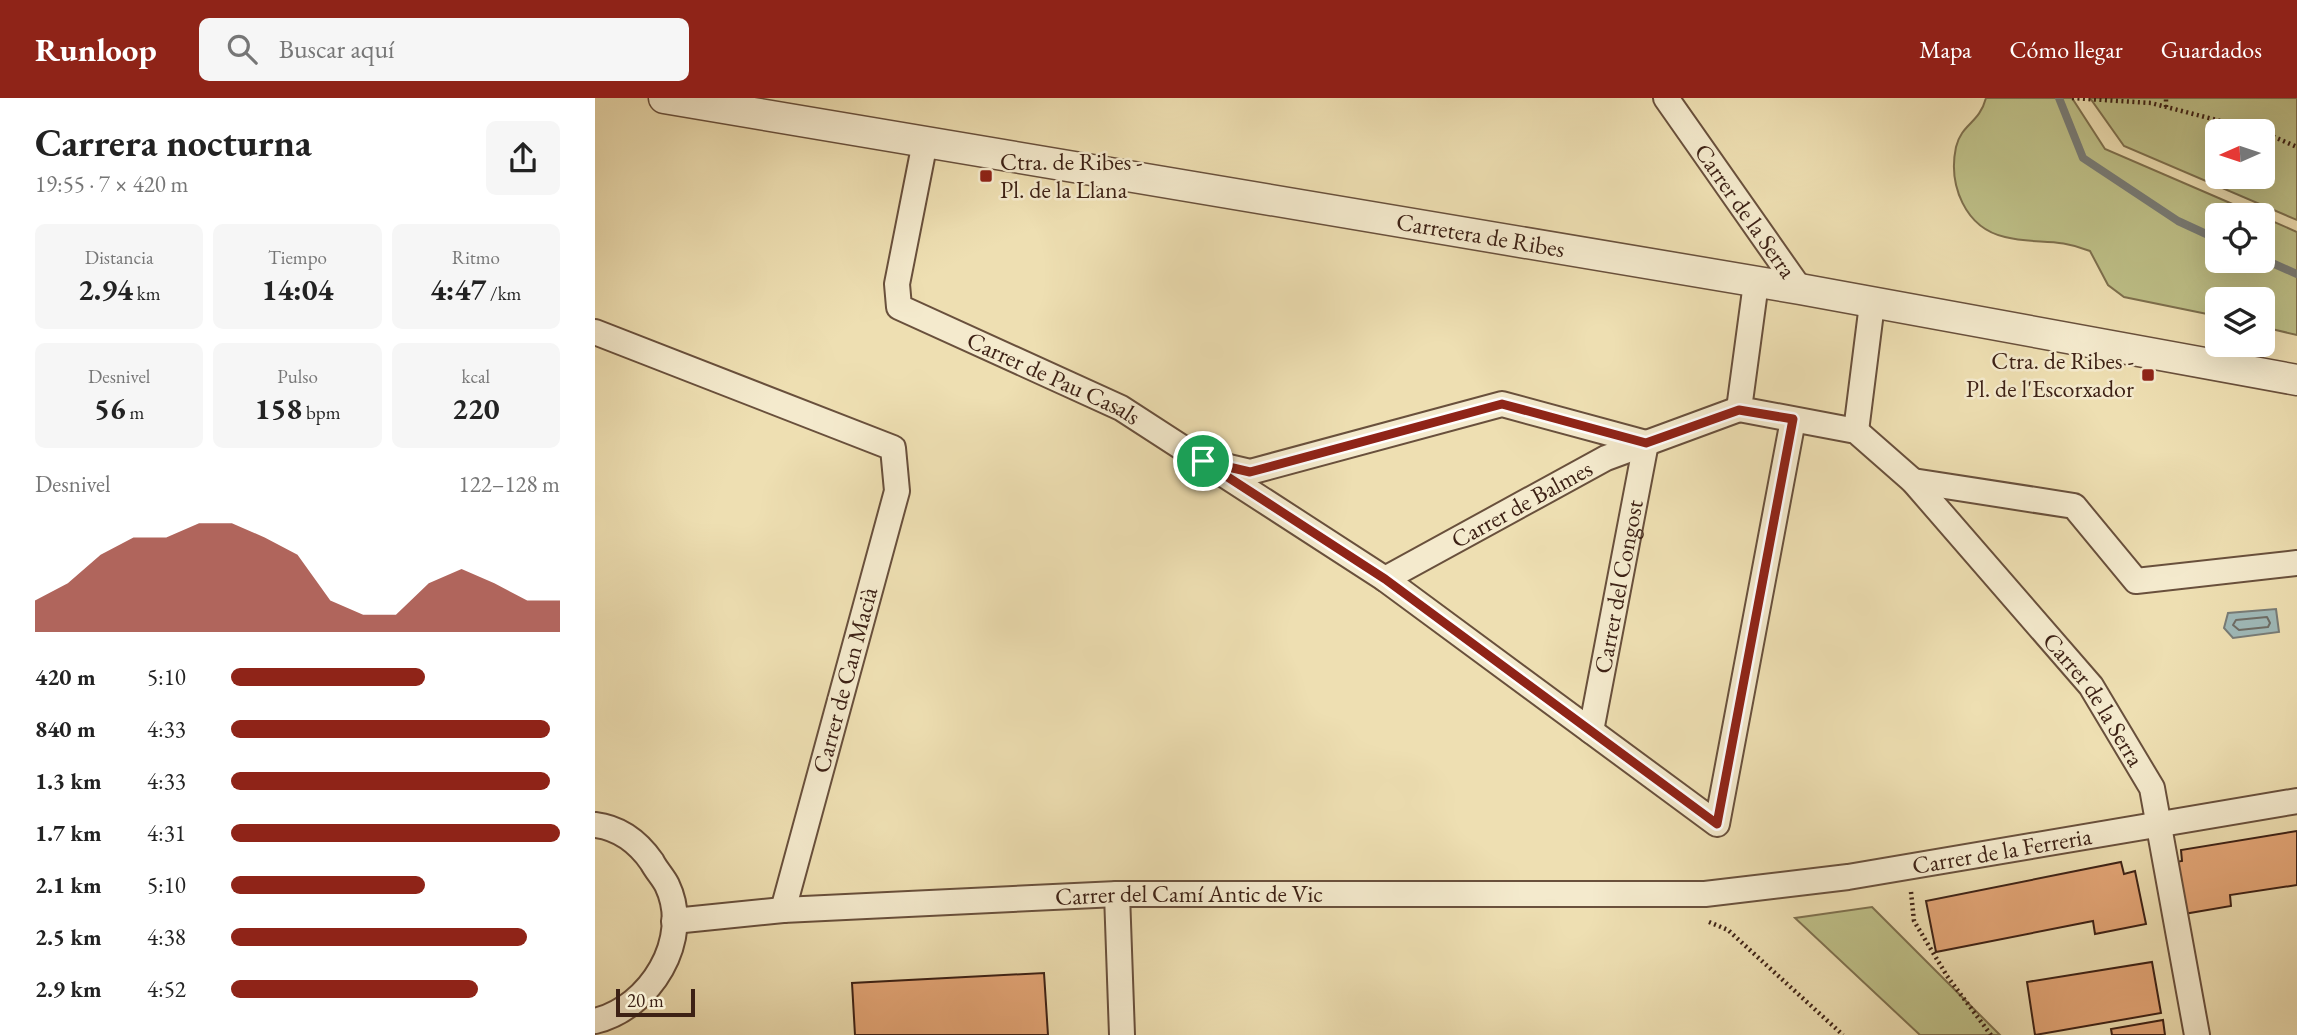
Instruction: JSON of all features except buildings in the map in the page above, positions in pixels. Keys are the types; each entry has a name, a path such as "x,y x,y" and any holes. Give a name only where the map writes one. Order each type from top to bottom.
{"street":[{"name":"Carretera de Ribes","path":"664,98 1800,289 2297,380"},
{"name":"Carrer de la Serra","path":"1666,98 1800,289"},
{"name":"Carrer de Pau Casals","path":"925,142 897,284 899,307 1121,408 1385,579 1717,824 1793,419"},
{"path":"1756,283 1739,410 1856,431 1872,304"},
{"name":"Carrer de Can Macià","path":"595,332 893,448 897,491 783,910"},
{"path":"1203,461 1250,472 1502,404 1646,443"},
{"name":"Carrer de Balmes","path":"1385,579 1606,457 1739,410"},
{"name":"Carrer de la Serra","path":"1856,431 1913,481 2091,686 2152,788 2197,1035"},
{"name":"Carrer del Congost","path":"1591,731 1646,443"},
{"path":"1913,481 2074,506 2136,581 2297,563"},
{"name":"Carrer de la Ferreria","path":"1705,894 1908,867 2297,802"},
{"path":"595,1021 608,1018 648,991 670,951 674,921 668,886 640,846 600,823"},
{"path":"1118,894 1122,1035"},
{"name":"Carrer del Camí Antic de Vic","path":"674,921 783,910 1118,894 1705,894"}],"path":[{"path":"2073,98 2166,107 2212,119"},
{"path":"2166,98 2166,107"},
{"path":"2275,138 2297,147"},
{"path":"1908,867 1914,922 1947,976 1991,1035"},
{"path":"1709,922 1728,930 1843,1035"}],"green space":[{"path":"1986,98 2072,98 2105,149 2230,203 2205,203 2205,273 2275,273 2275,222 2297,232 2297,335 2275,330 2275,287 2205,287 2205,314 2124,297 2108,285 2090,251 2067,244 2005,237 1979,224 1970,215 1957,190 1954,161 1962,133 1983,107"},
{"path":"2090,98 2297,98 2297,220 2275,211 2275,203 2257,203 2225,189 2275,189 2275,119 2205,119 2205,181 2124,146"},
{"path":"1872,907 2000,1035 1920,1035 1795,918"}],"water":[{"path":"2276,609 2279,632 2233,638 2224,628 2228,613"}],"waterway":[{"path":"2059,98 2083,158 2178,221 2205,233"},
{"path":"2275,264 2297,274"}],"place":[{"name":"Ctra. de Ribes - Pl. de la Llana","path":"986,176"},
{"name":"Ctra. de Ribes - Pl. de l'Escorxador","path":"2148,375"}],"route":[{"path":"1502,404 1646,443 1739,410 1793,419 1717,824 1385,579 1203,461 1250,472 1502,404"}]}
